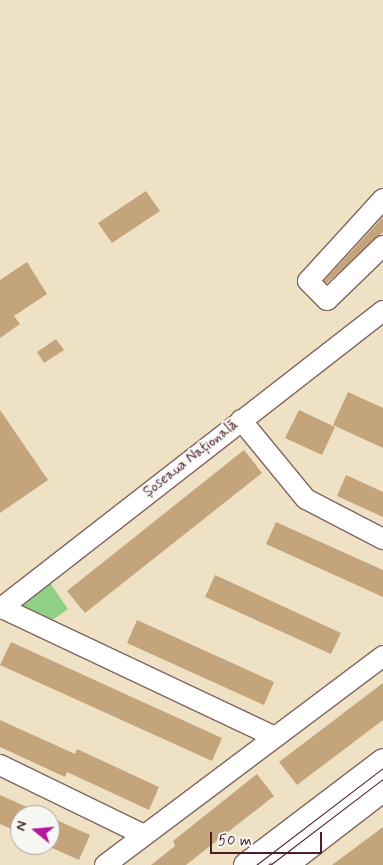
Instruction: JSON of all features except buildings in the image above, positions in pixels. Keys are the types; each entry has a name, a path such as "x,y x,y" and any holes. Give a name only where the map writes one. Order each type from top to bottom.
{"main road":[{"path":"246,865 383,761"},
{"path":"282,865 383,788"}],"street":[{"path":"383,199 308,280 327,300 383,246"},
{"name":"Șoseaua Națională","path":"1,609 383,311"},
{"path":"241,420 306,499 383,539"},
{"path":"1,609 274,737"},
{"path":"105,865 383,656"},
{"path":"0,765 144,835"}],"green space":[{"path":"48,580 68,609 48,623 19,610 22,598"}],"tram line":[{"path":"256,865 383,768"},
{"path":"270,865 383,779"}]}
